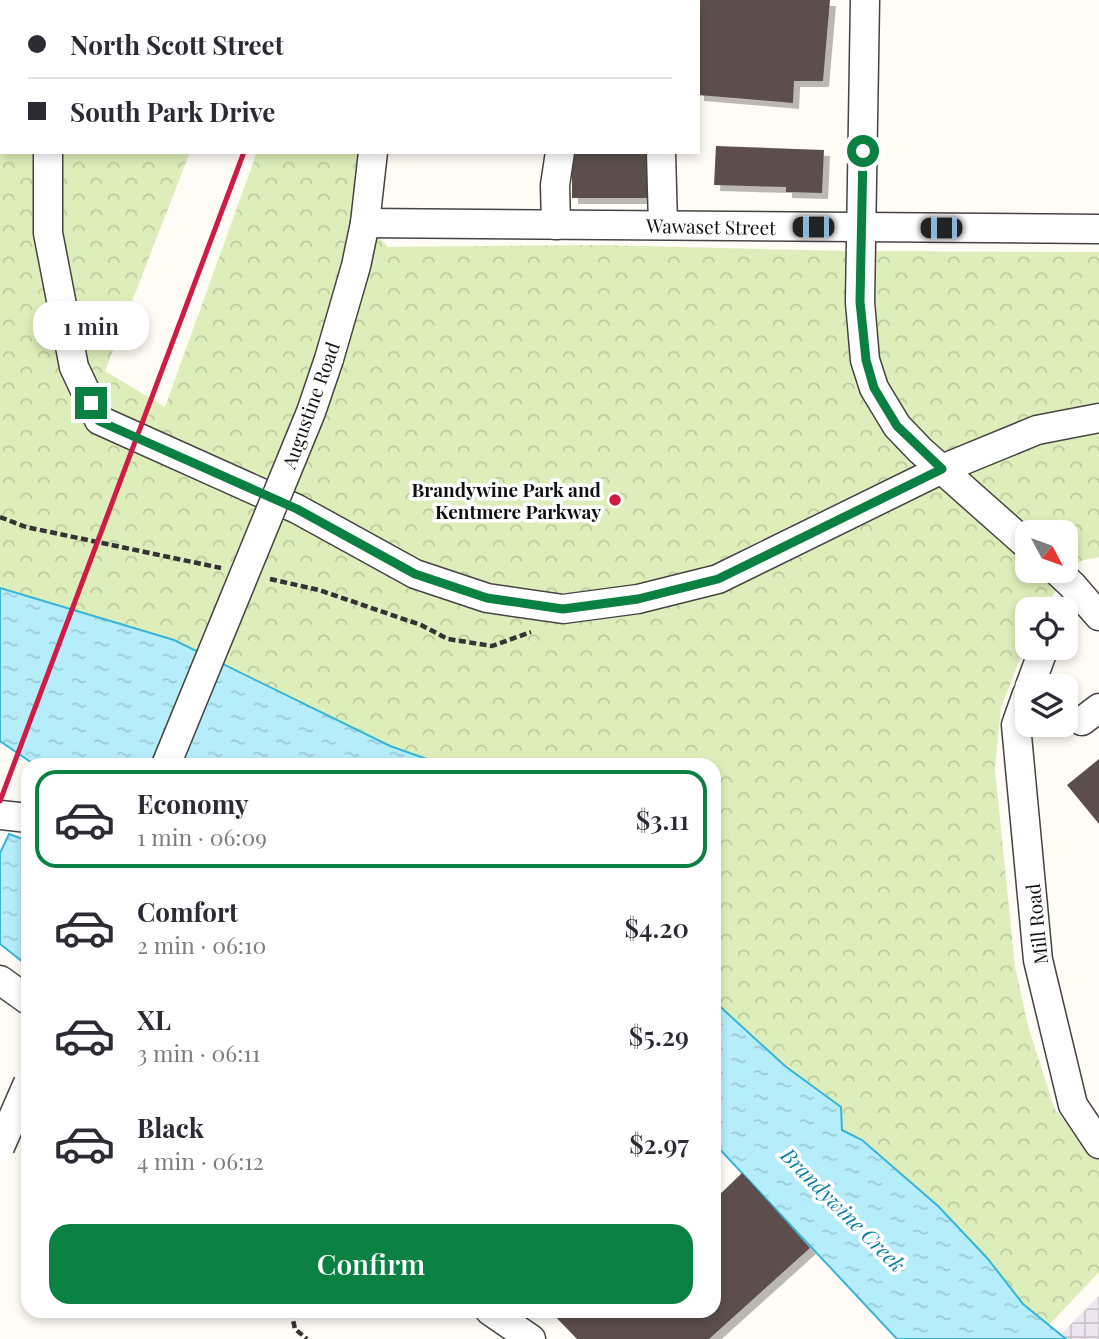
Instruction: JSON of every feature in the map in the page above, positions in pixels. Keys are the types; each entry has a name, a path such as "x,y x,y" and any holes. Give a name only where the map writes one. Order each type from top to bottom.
{"street":[{"path":"865,0 861,330 866,360 874,388 897,426 1015,534"},
{"path":"48,154 48,233 71,354 74,367 99,421 297,509 415,574 487,598 563,609 638,599 718,579 942,469 1037,430 1099,418"},
{"name":"Augustine Road","path":"169,758 312,412 356,266 365,223 373,154"},
{"path":"556,225 555,185 560,154"},
{"path":"661,154 663,225"},
{"name":"Wawaset Street","path":"365,223 1099,229"},
{"path":"1063,588 1099,616"},
{"name":"Mill Road","path":"1017,737 1038,960 1073,1105 1099,1144"},
{"path":"0,815 21,817"},
{"path":"0,980 21,995"},
{"path":"0,1147 21,1099"},
{"path":"500,1318 531,1339"}],"path":[{"path":"0,517 26,527 225,569"},
{"path":"265,578 319,590 421,625 448,639 492,646 535,631"},
{"path":"293,1318 295,1329 307,1339"}],"shaded area":[{"path":"1099,1296 1099,1339 1066,1339 1060,1335"}],"green space":[{"path":"0,154 189,154 105,371 165,407 256,154 373,154 365,223 388,247 598,245 844,251 1099,252 1099,557 1078,564 1078,520 1015,520 1015,583 1063,583 1052,597 1015,597 1015,660 1019,660 1001,708 995,769 1015,966 1028,1026 1055,1110 1099,1158 1099,1272 1048,1326 1023,1304 988,1259 862,1140 842,1130 841,1107 785,1066 721,1007 721,758 424,758 390,746 174,640 0,588"}],"water":[{"path":"0,588 174,640 390,746 424,758 25,758 0,741"},
{"path":"9,834 21,838 21,960 0,944 0,853"},
{"name":"Brandywine Creek","path":"721,1007 785,1066 841,1107 842,1130 862,1140 938,1206 988,1259 1023,1304 1066,1339 897,1339 721,1150"}],"building":[{"path":"700,0 830,0 823,81 794,81 793,103 700,95"},
{"path":"716,146 824,150 822,193 786,192 786,187 714,185"},
{"path":"572,154 652,154 652,198 572,198"},
{"path":"1099,759 1099,824 1067,785"},
{"path":"742,1173 810,1248 709,1339 577,1339 557,1318 721,1318 721,1193"}],"railway":[{"path":"0,801 243,154"}],"place":[{"name":"Brandywine Park and Kentmere Parkway","path":"615,500"}],"route":[{"path":"91,403 99,421 297,509 415,574 487,598 563,609 638,599 718,579 942,469 897,426 874,388 866,360 860,302 863,151"}]}
